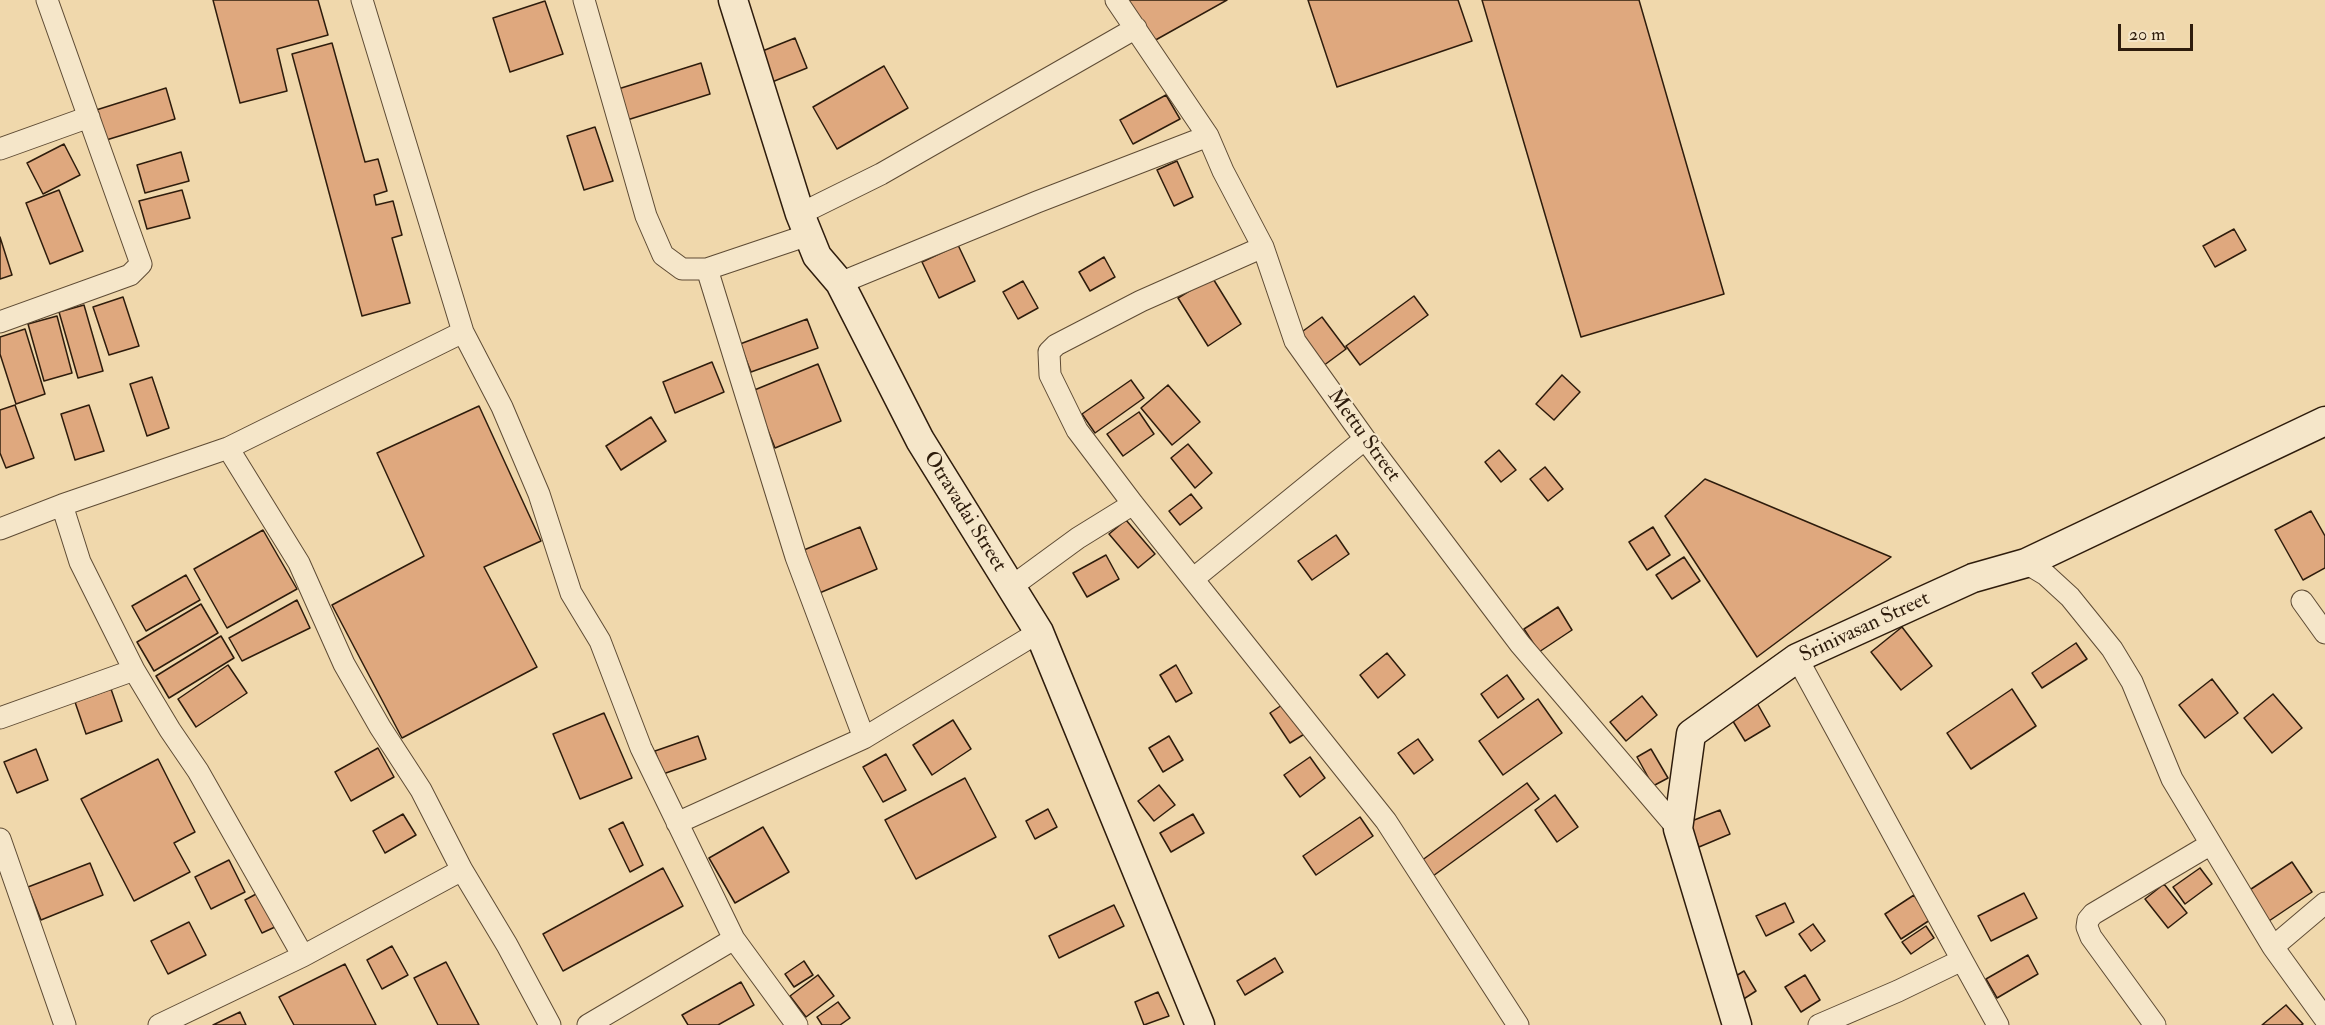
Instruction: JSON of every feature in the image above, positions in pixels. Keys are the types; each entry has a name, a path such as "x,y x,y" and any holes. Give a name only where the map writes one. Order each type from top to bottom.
{"street":[{"path":"0,322 130,275 141,264 47,0"},
{"path":"362,0 462,332 502,407 539,494 571,593 600,641 641,748 734,939 797,1025"},
{"path":"584,0 646,216 663,255 682,269 706,269 804,224 881,174 1136,28"},
{"name":"Otravadai Street","path":"733,0 804,224 817,256 840,284 920,440 1039,632 1200,1025"},
{"name":"Mettu Street","path":"1116,0 1208,136 1223,171 1263,247 1294,341 1520,644 1678,830"},
{"path":"0,149 89,117"},
{"path":"840,284 1037,202 1208,136"},
{"path":"1263,247 1141,301 1056,345 1049,352 1050,375 1077,430 1133,504 1386,821 1518,1025"},
{"path":"706,269 796,557 864,738"},
{"path":"0,529 62,505 228,448 462,332"},
{"name":"Srinivasan Street","path":"1737,1025 1678,830 1691,734 1797,658 1973,578 2026,563 2325,421"},
{"path":"1194,579 1365,439"},
{"path":"228,448 299,563 344,664 380,727 421,790 462,870 507,945 550,1025"},
{"path":"1011,587 1078,538 1133,504"},
{"path":"62,505 80,562 134,670 198,771 303,956"},
{"path":"2026,563 2046,575 2070,597 2112,650 2132,682 2172,779 2273,947 2325,1019"},
{"path":"2302,602 2325,633"},
{"path":"677,823 864,738 1039,632"},
{"path":"1797,658 1998,1025"},
{"path":"0,718 134,670"},
{"path":"0,839 65,1025"},
{"path":"2155,1025 2091,937 2087,927 2088,920 2093,914 2211,844"},
{"path":"159,1025 303,956 462,870"},
{"path":"2273,947 2325,903"},
{"path":"588,1025 734,939"},
{"path":"1819,1025 1962,960"}],"building":[{"path":"213,0 318,0 328,35 277,49 287,91 240,103"},
{"path":"1128,0 1227,0 1152,42"},
{"path":"1308,0 1458,0 1472,41 1337,87"},
{"path":"1482,0 1639,0 1724,294 1581,337"},
{"path":"545,1 563,54 510,72 493,18"},
{"path":"795,38 807,68 767,84 755,54"},
{"path":"332,43 365,162 378,159 387,191 374,195 376,205 393,201 402,235 392,238 410,303 362,316 292,54"},
{"path":"701,63 710,94 624,121 615,90"},
{"path":"884,66 908,108 837,149 813,107"},
{"path":"166,88 175,119 103,141 93,111"},
{"path":"1166,95 1180,119 1133,144 1120,120"},
{"path":"595,127 613,181 584,190 567,136"},
{"path":"64,144 80,175 43,194 27,163"},
{"path":"181,152 189,181 145,193 137,165"},
{"path":"1177,161 1193,197 1174,206 1157,170"},
{"path":"59,190 83,251 50,264 26,203"},
{"path":"182,190 190,218 147,229 139,201"},
{"path":"2234,229 2246,250 2215,267 2203,246"},
{"path":"0,237 12,275 0,279"},
{"path":"958,245 975,281 939,298 922,262"},
{"path":"1104,257 1115,277 1090,291 1079,272"},
{"path":"1212,277 1241,324 1208,346 1178,298"},
{"path":"1023,281 1038,308 1018,319 1003,292"},
{"path":"1414,296 1428,315 1360,365 1346,346"},
{"path":"123,297 139,346 109,355 93,307"},
{"path":"84,305 103,371 78,378 59,312"},
{"path":"57,316 72,373 44,381 28,324"},
{"path":"1322,317 1346,349 1323,366 1299,334"},
{"path":"807,319 818,348 751,372 740,344"},
{"path":"25,329 45,394 16,404 0,354 0,337"},
{"path":"712,362 724,392 675,413 663,382"},
{"path":"818,364 841,421 775,448 752,391"},
{"path":"1562,375 1580,392 1554,420 1536,404"},
{"path":"152,377 169,428 147,436 130,384"},
{"path":"1131,380 1144,398 1095,433 1082,414"},
{"path":"1168,385 1200,422 1172,445 1141,408"},
{"path":"15,405 34,458 6,468 0,453 0,410"},
{"path":"89,405 104,451 75,460 61,414"},
{"path":"479,406 541,541 484,567 537,667 402,738 332,605 424,556 377,453"},
{"path":"1139,412 1154,434 1123,456 1107,434"},
{"path":"651,417 666,441 621,470 606,446"},
{"path":"1188,444 1212,473 1195,488 1171,458"},
{"path":"1499,450 1516,470 1501,482 1485,462"},
{"path":"1545,467 1563,489 1548,501 1530,479"},
{"path":"1705,479 1891,557 1757,657 1665,516"},
{"path":"1191,494 1202,508 1180,525 1169,511"},
{"path":"2311,511 2325,536 2325,568 2303,580 2275,530"},
{"path":"1126,520 1155,554 1138,568 1109,534"},
{"path":"860,527 877,569 817,594 799,552"},
{"path":"1653,527 1670,555 1647,570 1629,542"},
{"path":"263,530 297,589 227,628 194,569"},
{"path":"1336,535 1349,554 1312,580 1298,561"},
{"path":"1106,555 1119,579 1087,597 1073,573"},
{"path":"1684,557 1700,581 1672,599 1656,575"},
{"path":"186,575 200,600 146,631 132,606"},
{"path":"297,600 310,628 242,661 229,638"},
{"path":"201,604 218,633 154,671 137,642"},
{"path":"1558,607 1572,630 1539,652 1524,629"},
{"path":"1902,627 1932,666 1901,690 1871,652"},
{"path":"221,636 234,658 169,698 156,676"},
{"path":"2076,643 2087,659 2042,688 2032,673"},
{"path":"1387,653 1405,675 1378,698 1360,675"},
{"path":"228,665 247,693 196,727 178,699"},
{"path":"1176,665 1192,693 1176,702 1160,675"},
{"path":"1507,675 1524,699 1498,718 1481,694"},
{"path":"2212,679 2238,713 2205,738 2179,705"},
{"path":"111,689 122,721 86,734 75,702"},
{"path":"2012,689 2036,726 1971,769 1947,733"},
{"path":"2273,694 2302,728 2272,753 2244,718"},
{"path":"1642,696 1657,715 1626,741 1610,722"},
{"path":"1538,699 1562,733 1503,775 1479,741"},
{"path":"1285,703 1306,733 1290,743 1270,713"},
{"path":"1757,703 1770,726 1745,741 1731,718"},
{"path":"604,713 632,778 580,799 553,734"},
{"path":"953,720 971,749 932,775 913,745"},
{"path":"698,736 706,759 663,774 655,751"},
{"path":"1169,736 1183,760 1163,772 1149,748"},
{"path":"1418,739 1433,760 1414,774 1398,753"},
{"path":"378,748 394,777 351,801 335,772"},
{"path":"36,749 48,780 17,793 4,762"},
{"path":"1651,749 1668,778 1653,786 1637,757"},
{"path":"886,754 906,790 883,802 863,767"},
{"path":"1310,757 1325,778 1300,797 1284,775"},
{"path":"158,759 195,832 174,843 190,872 134,901 81,799"},
{"path":"965,778 996,837 916,879 885,820"},
{"path":"1527,783 1539,799 1433,876 1421,861"},
{"path":"1159,785 1175,805 1154,821 1138,801"},
{"path":"1555,795 1578,827 1557,842 1535,810"},
{"path":"1048,809 1057,827 1035,839 1026,821"},
{"path":"1720,810 1730,834 1699,847 1689,822"},
{"path":"403,814 416,835 385,853 373,831"},
{"path":"1193,814 1204,833 1171,852 1160,833"},
{"path":"1360,817 1373,836 1316,875 1303,856"},
{"path":"623,822 643,865 630,872 609,829"},
{"path":"763,827 789,872 735,903 709,858"},
{"path":"229,860 245,892 211,909 195,877"},
{"path":"2292,862 2312,892 2263,925 2242,895"},
{"path":"90,863 103,895 41,920 28,887"},
{"path":"663,868 683,906 563,971 543,934"},
{"path":"2200,868 2212,884 2185,904 2173,887"},
{"path":"2164,884 2187,913 2168,928 2145,899"},
{"path":"258,893 275,927 262,933 245,900"},
{"path":"2024,893 2037,918 1991,941 1978,916"},
{"path":"1914,895 1930,920 1901,939 1885,914"},
{"path":"1785,903 1794,922 1766,936 1756,916"},
{"path":"1114,905 1124,926 1059,958 1049,936"},
{"path":"189,922 206,955 168,974 151,941"},
{"path":"1813,924 1825,941 1811,951 1799,934"},
{"path":"1926,926 1934,938 1911,954 1902,942"},
{"path":"392,946 408,975 382,989 367,960"},
{"path":"2028,955 2038,974 1997,998 1986,979"},
{"path":"1275,958 1283,972 1245,995 1237,981"},
{"path":"804,961 813,975 794,987 785,974"},
{"path":"446,962 479,1025 438,1025 414,978"},
{"path":"345,964 376,1025 294,1025 279,997"},
{"path":"1744,971 1756,991 1739,1002 1726,982"},
{"path":"818,975 834,996 806,1017 790,996"},
{"path":"1805,975 1820,1000 1801,1012 1785,987"},
{"path":"741,982 754,1005 718,1025 688,1025 682,1015"},
{"path":"1158,992 1169,1016 1144,1025 1135,1002"},
{"path":"838,1002 850,1018 840,1025 822,1025 817,1017"},
{"path":"2286,1005 2303,1024 2262,1025"},
{"path":"240,1012 246,1025 213,1025"}]}
